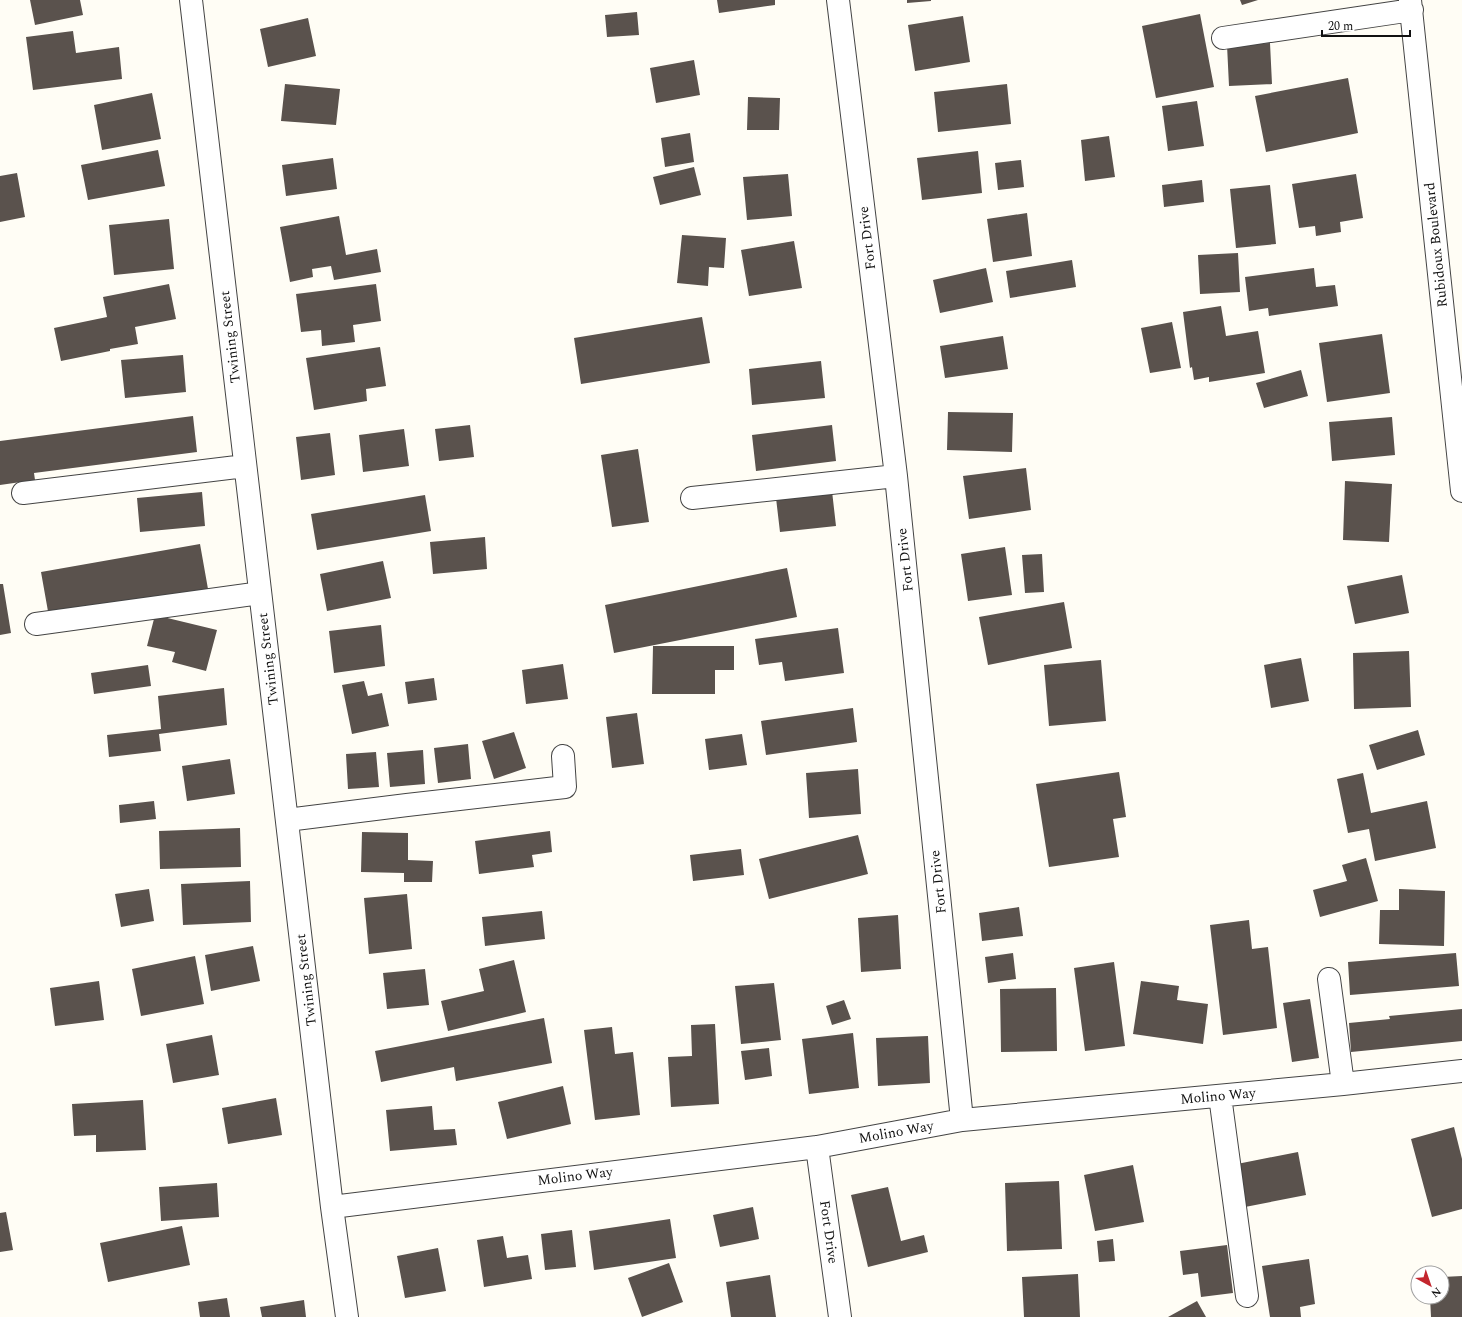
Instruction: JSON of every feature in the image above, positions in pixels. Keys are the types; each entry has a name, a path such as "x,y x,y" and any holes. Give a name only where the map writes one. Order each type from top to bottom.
{"street":[{"name":"Twining Street","path":"191,0 332,1206 347,1317"},
{"name":"Fort Drive","path":"838,0 896,476 962,1120"},
{"path":"1223,38 1411,5"},
{"name":"Rubidoux Boulevard","path":"1411,5 1462,490"},
{"path":"23,493 245,466"},
{"path":"692,498 896,476"},
{"path":"36,624 260,593"},
{"path":"287,820 565,787 563,756"},
{"path":"1329,979 1343,1084"},
{"name":"Molino Way","path":"332,1206 817,1147 962,1120 1343,1084 1462,1071"},
{"path":"1220,1096 1247,1296"},
{"name":"Fort Drive","path":"817,1147 840,1317"}],"building":[{"path":"30,0 80,0 83,15 35,25"},
{"path":"717,0 775,0 775,5 719,13"},
{"path":"907,0 931,0 931,1 907,3"},
{"path":"1240,0 1258,0 1242,5"},
{"path":"637,12 639,35 607,37 605,15"},
{"path":"1200,14 1214,87 1156,98 1142,26"},
{"path":"963,16 970,62 915,71 908,25"},
{"path":"308,18 316,56 268,67 260,29"},
{"path":"73,31 76,53 119,47 122,79 33,90 26,37"},
{"path":"1270,43 1272,84 1229,86 1227,45"},
{"path":"694,60 700,95 656,103 650,68"},
{"path":"1348,78 1358,133 1266,152 1255,96"},
{"path":"285,84 340,89 336,125 281,121"},
{"path":"1007,84 1011,124 938,132 934,92"},
{"path":"152,93 161,139 102,150 94,105"},
{"path":"748,97 780,98 779,130 747,130"},
{"path":"1197,101 1204,146 1168,151 1162,106"},
{"path":"690,133 694,162 665,167 661,138"},
{"path":"1109,136 1115,177 1085,181 1081,140"},
{"path":"158,150 165,186 88,200 81,165"},
{"path":"978,151 982,193 922,200 917,158"},
{"path":"333,158 337,189 286,196 282,165"},
{"path":"1021,160 1024,187 998,190 995,163"},
{"path":"694,167 701,195 660,205 653,177"},
{"path":"17,173 25,217 0,222 0,176"},
{"path":"788,174 792,216 747,220 743,177"},
{"path":"1356,174 1363,218 1340,222 1341,232 1316,236 1315,226 1299,228 1292,184"},
{"path":"1202,180 1204,202 1164,207 1162,185"},
{"path":"1270,185 1276,244 1236,248 1230,189"},
{"path":"1027,213 1032,256 993,262 987,219"},
{"path":"339,216 346,255 377,249 381,272 334,280 331,266 312,269 313,277 290,282 280,227"},
{"path":"169,219 174,269 114,275 109,225"},
{"path":"682,235 726,238 724,268 709,267 708,286 677,283"},
{"path":"794,241 802,288 749,296 741,250"},
{"path":"1238,253 1240,292 1200,294 1198,255"},
{"path":"1072,260 1076,287 1010,298 1006,271"},
{"path":"986,268 993,302 940,313 933,280"},
{"path":"1314,268 1316,287 1335,285 1338,306 1269,316 1268,308 1249,311 1245,277"},
{"path":"169,284 176,319 135,327 138,344 61,361 54,328 107,317 103,297"},
{"path":"376,284 381,321 353,325 355,342 322,346 321,330 301,332 296,294"},
{"path":"1221,306 1226,336 1258,331 1265,373 1209,382 1209,377 1194,380 1192,367 1190,368 1183,312"},
{"path":"702,317 710,363 581,384 574,338"},
{"path":"1172,322 1181,368 1150,373 1141,328"},
{"path":"1382,334 1390,393 1327,402 1319,343"},
{"path":"1003,336 1008,369 945,378 940,346"},
{"path":"380,347 386,386 366,389 367,401 314,410 306,358"},
{"path":"183,355 186,392 125,398 121,360"},
{"path":"821,361 825,398 752,405 749,369"},
{"path":"1301,370 1308,396 1264,408 1256,383"},
{"path":"948,412 1013,413 1012,452 947,450"},
{"path":"193,416 197,452 34,473 35,480 0,485 0,441"},
{"path":"1392,417 1395,455 1332,461 1329,422"},
{"path":"470,425 474,457 439,461 435,429"},
{"path":"832,425 836,461 756,471 752,435"},
{"path":"404,429 409,466 363,472 359,435"},
{"path":"330,433 335,475 301,480 296,437"},
{"path":"638,449 649,522 612,527 601,455"},
{"path":"1026,468 1031,510 969,519 963,476"},
{"path":"1345,481 1392,484 1389,542 1343,540"},
{"path":"832,491 836,526 780,532 776,498"},
{"path":"202,492 205,526 140,532 137,498"},
{"path":"425,495 431,531 317,550 311,514"},
{"path":"485,537 487,569 433,574 430,542"},
{"path":"200,544 208,589 49,617 41,572"},
{"path":"1005,547 1012,595 968,601 961,554"},
{"path":"1042,554 1044,592 1025,593 1022,555"},
{"path":"383,561 391,598 327,611 320,574"},
{"path":"787,568 797,617 614,653 605,605"},
{"path":"1402,575 1409,613 1355,624 1347,586"},
{"path":"0,584 3,584 11,633 0,635"},
{"path":"1064,602 1072,648 988,665 979,617"},
{"path":"155,615 217,630 206,671 172,662 175,652 147,646"},
{"path":"381,625 385,666 334,673 329,631"},
{"path":"838,628 844,673 785,681 782,662 759,665 755,639"},
{"path":"653,646 734,646 734,670 715,670 715,694 652,694"},
{"path":"1409,651 1411,707 1354,709 1353,653"},
{"path":"1301,658 1309,701 1271,708 1264,665"},
{"path":"1101,660 1106,721 1049,726 1044,665"},
{"path":"563,664 568,699 526,704 522,670"},
{"path":"148,665 151,686 94,694 91,673"},
{"path":"434,678 437,700 408,704 405,682"},
{"path":"364,681 368,696 382,693 389,726 352,734 342,685"},
{"path":"224,688 227,725 159,734 161,751 109,757 107,735 161,729 158,696"},
{"path":"853,708 857,742 766,755 761,721"},
{"path":"637,713 644,764 612,768 606,717"},
{"path":"1418,730 1425,755 1377,770 1369,745"},
{"path":"514,732 526,768 494,779 482,741"},
{"path":"742,734 747,765 709,770 705,739"},
{"path":"468,744 471,779 438,783 434,748"},
{"path":"423,750 425,784 390,787 387,753"},
{"path":"376,752 379,787 348,789 346,754"},
{"path":"230,759 235,794 187,801 182,766"},
{"path":"858,769 861,814 809,818 806,773"},
{"path":"1119,772 1126,817 1113,819 1119,857 1049,867 1036,784"},
{"path":"1363,773 1371,813 1427,801 1436,848 1375,861 1369,829 1348,833 1337,779"},
{"path":"154,801 156,819 120,823 119,805"},
{"path":"240,828 241,867 160,869 159,831"},
{"path":"550,831 552,852 532,855 534,867 479,874 475,841"},
{"path":"362,832 408,833 408,860 433,861 432,882 404,882 404,873 361,872"},
{"path":"858,835 868,874 769,899 759,859"},
{"path":"741,849 744,875 693,881 690,855"},
{"path":"1366,858 1378,901 1320,917 1313,890 1347,881 1342,865"},
{"path":"250,881 251,922 183,925 181,884"},
{"path":"149,889 154,921 121,927 115,894"},
{"path":"1399,889 1445,891 1444,946 1379,944 1380,910 1399,910"},
{"path":"407,894 412,949 369,954 364,898"},
{"path":"1019,907 1023,936 982,941 979,913"},
{"path":"542,911 545,939 485,946 482,917"},
{"path":"898,915 901,969 861,972 858,918"},
{"path":"1249,920 1252,949 1268,947 1277,1028 1223,1035 1210,925"},
{"path":"253,946 260,981 211,991 205,955"},
{"path":"1013,953 1016,979 988,983 985,957"},
{"path":"1456,953 1459,986 1350,995 1348,962"},
{"path":"195,956 204,1004 141,1016 132,969"},
{"path":"514,960 526,1012 448,1031 441,1001 484,991 479,969"},
{"path":"1114,962 1125,1046 1085,1051 1074,968"},
{"path":"425,969 429,1005 387,1009 383,973"},
{"path":"99,981 104,1020 55,1026 50,988"},
{"path":"1141,981 1179,986 1177,1000 1208,1004 1203,1044 1133,1034"},
{"path":"774,983 781,1040 741,1044 735,986"},
{"path":"1056,988 1057,1051 1001,1052 1000,989"},
{"path":"1310,999 1319,1058 1292,1062 1283,1003"},
{"path":"844,1000 851,1019 832,1025 826,1006"},
{"path":"1462,1009 1462,1041 1351,1052 1349,1023 1390,1019 1389,1016"},
{"path":"544,1018 552,1063 456,1081 454,1067 381,1082 375,1051"},
{"path":"715,1024 719,1104 671,1107 668,1057 692,1056 691,1025"},
{"path":"612,1027 615,1054 633,1052 640,1115 595,1120 584,1030"},
{"path":"853,1033 859,1088 809,1094 802,1039"},
{"path":"212,1035 219,1075 173,1083 166,1044"},
{"path":"928,1036 930,1083 878,1086 876,1038"},
{"path":"769,1048 772,1076 745,1080 741,1051"},
{"path":"563,1086 571,1124 507,1139 498,1102"},
{"path":"276,1098 282,1135 228,1144 222,1108"},
{"path":"143,1100 146,1150 96,1152 96,1135 74,1136 72,1104"},
{"path":"432,1106 434,1130 455,1129 457,1145 390,1151 386,1110"},
{"path":"1454,1127 1462,1159 1462,1209 1432,1217 1411,1139"},
{"path":"1298,1152 1306,1195 1245,1207 1237,1164"},
{"path":"1133,1165 1144,1222 1095,1231 1084,1175"},
{"path":"1059,1181 1062,1249 1007,1251 1005,1183"},
{"path":"217,1183 219,1217 161,1221 159,1187"},
{"path":"888,1187 901,1241 924,1235 928,1252 868,1267 851,1195"},
{"path":"753,1207 759,1239 720,1247 713,1215"},
{"path":"6,1212 13,1250 0,1252 0,1213"},
{"path":"670,1219 676,1258 594,1270 589,1231"},
{"path":"182,1226 190,1265 108,1282 100,1243"},
{"path":"572,1230 576,1267 545,1270 541,1234"},
{"path":"503,1236 507,1258 528,1255 532,1279 484,1287 477,1240"},
{"path":"1113,1239 1115,1261 1099,1262 1097,1241"},
{"path":"1227,1245 1233,1293 1201,1297 1198,1273 1183,1275 1180,1251"},
{"path":"438,1248 446,1291 405,1298 397,1256"},
{"path":"1309,1259 1315,1304 1300,1307 1301,1317 1270,1317 1262,1266"},
{"path":"669,1263 683,1302 642,1317 628,1278"},
{"path":"1078,1274 1080,1317 1024,1317 1022,1277"},
{"path":"770,1275 776,1317 731,1317 726,1282"},
{"path":"1462,1276 1462,1317 1431,1317 1430,1305 1450,1305 1450,1277"},
{"path":"227,1298 230,1317 200,1317 198,1302"},
{"path":"304,1300 306,1317 262,1317 260,1307"},
{"path":"1197,1301 1206,1317 1168,1317"}]}
